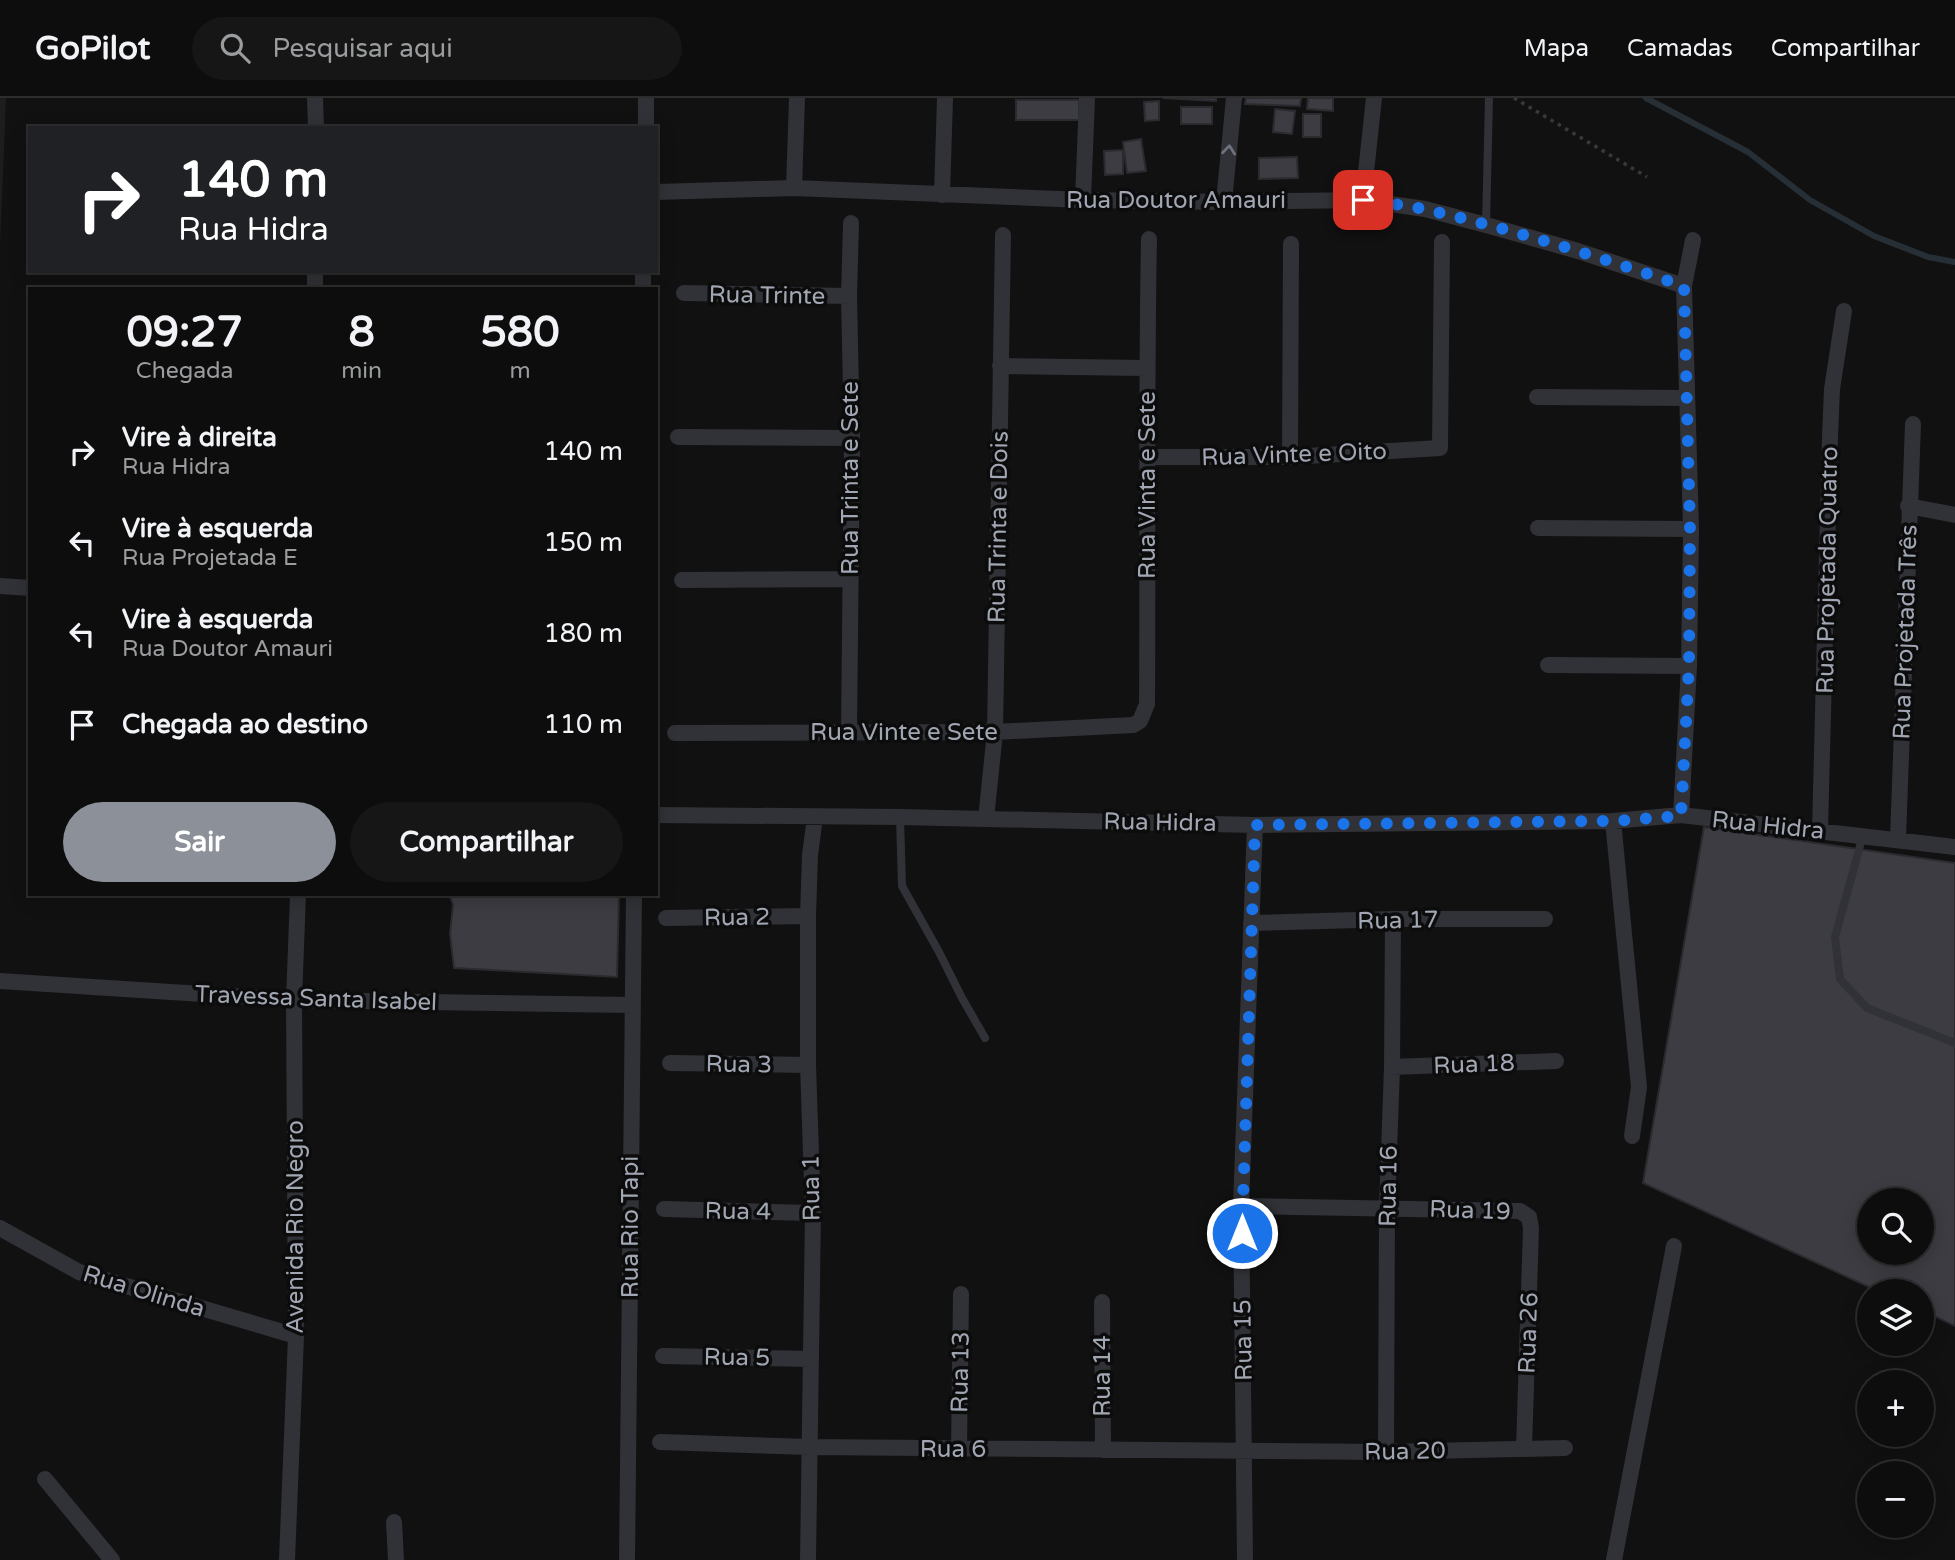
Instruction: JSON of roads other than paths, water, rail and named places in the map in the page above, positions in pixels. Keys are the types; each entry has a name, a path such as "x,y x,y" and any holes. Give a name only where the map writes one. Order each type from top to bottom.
{"street":[{"path":"315,98 316,126"},
{"path":"646,98 646,126"},
{"path":"794,188 797,98"},
{"path":"942,195 944,98"},
{"path":"1083,200 1087,98"},
{"path":"1224,202 1234,98"},
{"path":"1363,200 1374,98"},
{"name":"Rua Doutor Amauri","path":"658,192 794,188 1083,200 1363,200 1426,209 1486,225 1578,251 1684,286"},
{"name":"Rua Trinta e Sete","path":"849,733 851,223"},
{"name":"Rua Trinta e Dois","path":"986,819 995,732 1003,235"},
{"name":"Rua Vinta e Sete","path":"1133,725 1140,721 1147,704 1146,368 1149,239"},
{"path":"1681,816 1689,666 1690,529 1684,286 1693,240"},
{"name":"Rua Vinte e Oito","path":"1148,457 1290,457 1440,448 1442,242"},
{"path":"1290,457 1291,244"},
{"name":"Rua Trinte","path":"684,293 849,296"},
{"name":"Rua Projetada Quatro","path":"1820,831 1832,389 1844,311"},
{"path":"1000,366 1146,368"},
{"path":"1537,397 1687,398"},
{"name":"Rua Projetada Três","path":"1898,839 1913,424"},
{"path":"678,438 852,438"},
{"path":"1909,506 1955,515"},
{"path":"1538,528 1690,529"},
{"path":"682,580 850,579"},
{"path":"0,586 28,588"},
{"path":"1548,665 1689,666"},
{"name":"Rua Vinte e Sete","path":"674,733 995,732 1133,725"},
{"name":"Rua Hidra","path":"658,815 1255,825 1613,821 1681,816 1955,847"},
{"name":"Rua 1","path":"808,1560 813,1213 808,1065 808,916 810,855 816,817"},
{"path":"1613,821 1639,1087 1632,1136"},
{"name":"Rua 15","path":"1245,1560 1241,1206 1255,825"},
{"name":"Avenida Rio Negro","path":"287,1560 296,1336 294,1000 298,896"},
{"name":"Rua Rio Tapi","path":"627,1560 634,896"},
{"name":"Rua 2","path":"666,918 808,916"},
{"name":"Rua 16","path":"1386,1452 1387,1208 1393,919"},
{"name":"Rua 17","path":"1251,923 1545,919"},
{"name":"Travessa Santa Isabel","path":"0,981 294,1000 632,1005"},
{"name":"Rua 18","path":"1392,1068 1556,1061"},
{"name":"Rua 3","path":"670,1063 808,1065"},
{"name":"Rua 19","path":"1241,1206 1520,1211 1529,1217"},
{"name":"Rua 4","path":"664,1209 813,1213"},
{"name":"Rua 26","path":"1524,1449 1531,1228 1529,1217"},
{"name":"Rua Olinda","path":"0,1228 79,1272 296,1336"},
{"path":"1614,1560 1674,1246"},
{"name":"Rua 13","path":"959,1449 961,1294"},
{"name":"Rua 14","path":"1102,1302 1103,1450"},
{"name":"Rua 5","path":"663,1356 811,1359"},
{"name":"Rua 6","path":"660,1442 810,1447 1245,1451"},
{"name":"Rua 20","path":"1245,1451 1386,1452 1565,1448"},
{"path":"45,1479 112,1560"},
{"path":"394,1522 396,1560"}],"lane":[{"path":"1486,225 1489,98"},
{"path":"900,817 902,886 985,1038"},
{"path":"1863,835 1835,937 1840,979 1867,1007 1955,1043"}],"waterway":[{"path":"1646,98 1748,152 1810,200 1874,236 1928,257 1955,262"}]}
